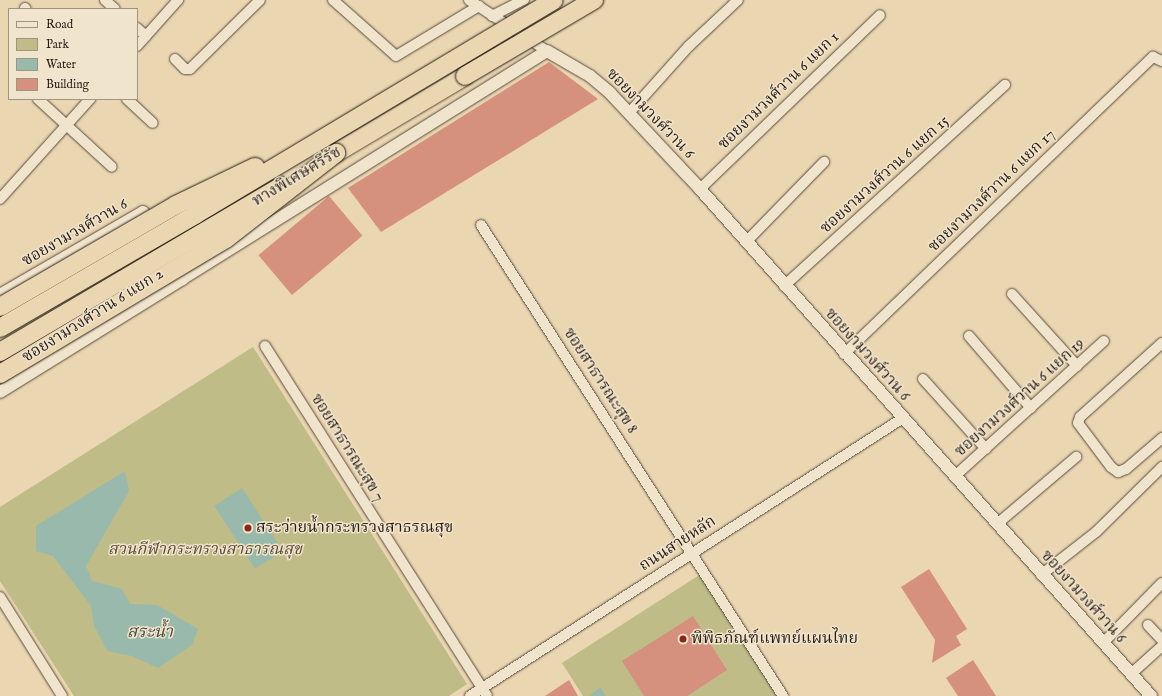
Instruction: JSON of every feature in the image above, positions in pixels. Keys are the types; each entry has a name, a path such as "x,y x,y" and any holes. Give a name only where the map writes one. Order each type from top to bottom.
{"highway":[{"name":"ทางพิเศษศรีรัช","path":"0,328 195,216 322,138 554,0"},
{"name":"ทางพิเศษศรีรัช","path":"0,352 594,0"},
{"path":"0,307 203,191 322,138"},
{"path":"0,374 226,239 336,153"}],"street":[{"path":"105,0 114,8"},
{"path":"138,45 178,0"},
{"path":"175,58 185,69 190,69 260,0"},
{"path":"182,279 548,51 492,16 473,2 396,56 333,0"},
{"path":"492,16 524,0"},
{"path":"629,113 689,46 738,0"},
{"name":"ซอยงามวงศ์วาน 6 แยก 1","path":"700,189 880,15"},
{"path":"138,29 146,36"},
{"name":"ซอยงามวงศ์วาน 6","path":"548,51 595,79 629,113 700,189 844,354 1151,696"},
{"name":"ซอยงามวงศ์วาน 6 แยก 17","path":"844,354 1153,57 1162,61"},
{"name":"ซอยงามวงศ์วาน 6 แยก 15","path":"784,286 1005,85"},
{"path":"39,100 112,167"},
{"path":"0,199 89,100"},
{"path":"128,100 153,123"},
{"path":"746,242 824,162"},
{"name":"ซอยงามวงศ์วาน 6","path":"0,294 143,212 182,279"},
{"name":"ซอยสาธารณะสุข 8","path":"481,225 693,553 783,696"},
{"name":"ซอยงามวงศ์วาน 6 แยก 2","path":"0,392 182,279"},
{"path":"1012,294 1077,366"},
{"path":"969,336 1031,408"},
{"name":"ซอยงามวงศ์วาน 6 แยก 19","path":"955,476 1104,341"},
{"path":"1162,343 1080,417 1078,423 1111,467 1118,472 1126,469 1162,438"},
{"name":"ซอยสาธารณะสุข 7","path":"265,346 484,692"},
{"path":"923,379 986,449"},
{"name":"ถนนสายหลัก","path":"470,696 484,692 693,553 903,418"},
{"path":"998,524 1076,457"},
{"path":"1041,575 1096,532 1162,467"},
{"path":"1103,643 1162,583"},
{"path":"0,597 62,696"},
{"path":"1148,625 1162,640"},
{"path":"1131,674 1162,646"}],"green space":[{"name":"สวนกีฬากระทรวงสาธารณสุข","path":"253,347 467,684 449,696 74,696 0,581 0,507"},
{"path":"701,574 780,696 583,696 562,663"}],"water":[{"name":"สระน้ำ","path":"125,471 129,491 86,566 92,581 122,589 130,604 157,605 198,629 192,645 158,668 132,656 107,651 94,625 91,606 53,556 36,551 36,526"},
{"name":"สระว่ายน้ำกระทรวงสาธรณสุข","path":"242,488 283,551 255,569 214,506"},
{"path":"600,687 606,696 590,696"}],"building":[{"path":"549,62 598,99 381,232 348,188"},
{"path":"329,196 362,236 292,295 259,255"},
{"path":"929,569 967,629 956,636 961,645 932,663 935,640 901,587"},
{"name":"พิพิธภัณฑ์แพทย์แผนไทย","path":"693,616 727,670 687,696 644,696 622,661"},
{"path":"973,660 996,696 958,696 946,678"},
{"path":"569,680 578,696 545,696"}],"place":[{"name":"สระว่ายน้ำกระทรวงสาธรณสุข","path":"248,528"},
{"name":"พิพิธภัณฑ์แพทย์แผนไทย","path":"683,639"}]}
